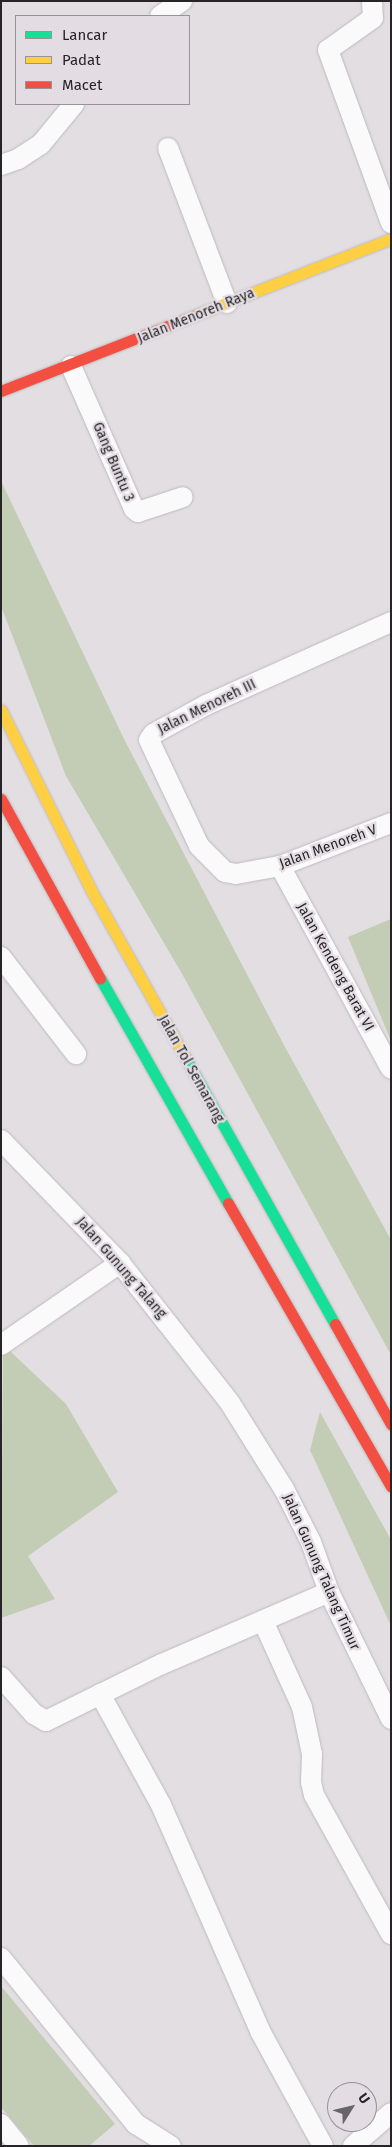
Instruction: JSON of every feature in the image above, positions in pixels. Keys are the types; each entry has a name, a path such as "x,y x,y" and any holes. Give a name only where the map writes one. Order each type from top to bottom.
{"main road":[{"name":"Jalan Menoreh Raya","path":"1,392 391,240"},
{"name":"Jalan Tol Semarang","path":"1,710 91,890 391,1424"},
{"path":"1,799 136,1042 391,1486"}],"street":[{"path":"161,15 182,1"},
{"path":"372,1 373,18 328,50 391,223"},
{"path":"1,165 18,160 41,144 73,105"},
{"path":"168,148 227,303"},
{"name":"Gang Buntu 3","path":"71,366 134,509 138,512 183,497"},
{"name":"Jalan Menoreh III","path":"236,874 216,866 199,846 150,743 150,736 206,705 391,622"},
{"name":"Jalan Menoreh V","path":"236,874 280,866 391,823"},
{"name":"Jalan Kendeng Barat VI","path":"280,866 391,1069"},
{"path":"1,957 76,1054"},
{"name":"Jalan Gunung Talang","path":"1,1140 120,1264 230,1404"},
{"path":"1,1345 120,1264"},
{"name":"Jalan Gunung Talang Timur","path":"230,1404 284,1489 311,1542 329,1592 391,1718"},
{"path":"1,1677 34,1714 46,1720 329,1592"},
{"path":"263,1621 302,1707 312,1754 311,1782 314,1795 391,1934"},
{"path":"100,1694 161,1805 260,2031 323,2146"},
{"path":"1,1958 136,2124 171,2146"},
{"path":"353,2146 391,2113"},
{"path":"1,2124 19,2146"}],"green space":[{"path":"1,481 125,741 285,1047 391,1240 391,1355 181,972 66,776 1,606"},
{"path":"391,919 391,1041 348,937"},
{"path":"3,1349 11,1352 66,1404 118,1492 28,1556 55,1599 1,1618"},
{"path":"320,1412 391,1540 391,1626 310,1450"},
{"path":"1,1986 115,2124 89,2146 34,2146 1,2107"}],"traffic: fast":[{"path":"100,978 228,1203"},
{"path":"185,1057 335,1324"}],"traffic: slow":[{"path":"193,316 391,239"},
{"path":"1,710 91,890 185,1057"}],"traffic: jam":[{"path":"1,391 193,316"},
{"path":"1,799 100,978"},
{"path":"228,1203 391,1486"},
{"path":"335,1324 391,1424"}]}
